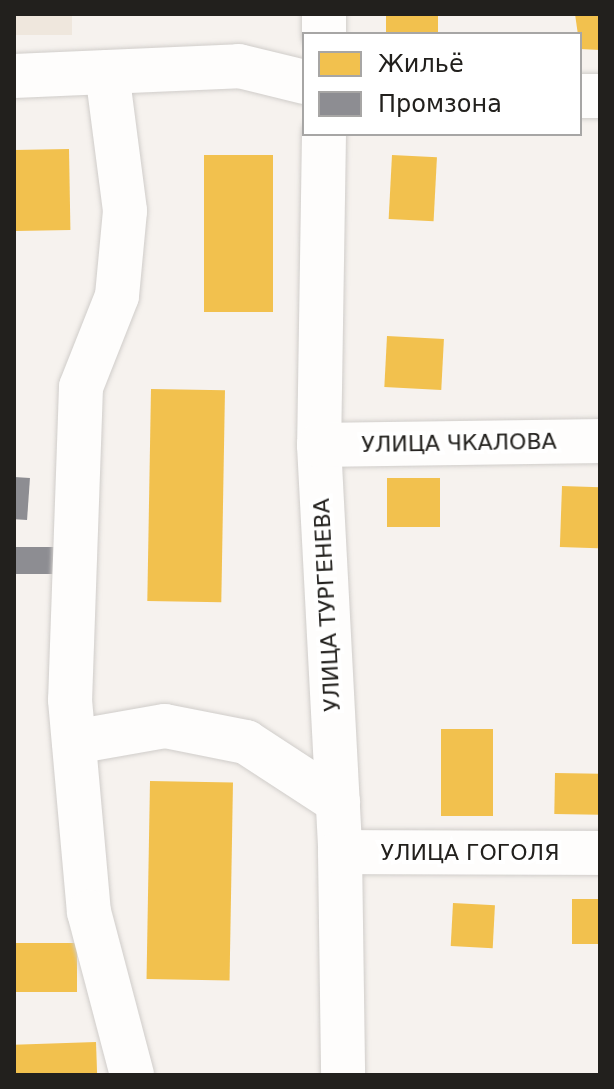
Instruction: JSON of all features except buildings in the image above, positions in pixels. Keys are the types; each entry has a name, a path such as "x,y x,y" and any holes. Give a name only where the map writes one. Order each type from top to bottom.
{"street":[{"path":"14,76 239,66 302,82"},
{"path":"107,72 125,211 117,296 81,387 70,700 89,912 132,1075"},
{"name":"УЛИЦА ТУРГЕНЕВА","path":"324,136 319,445 340,852 343,1075"},
{"name":"УЛИЦА ЧКАЛОВА","path":"319,445 600,441"},
{"path":"74,742 165,726 246,742 338,802"},
{"name":"УЛИЦА ГОГОЛЯ","path":"340,852 600,853"}],"shaded area":[{"path":"14,14 72,14 72,35 14,35"}]}
